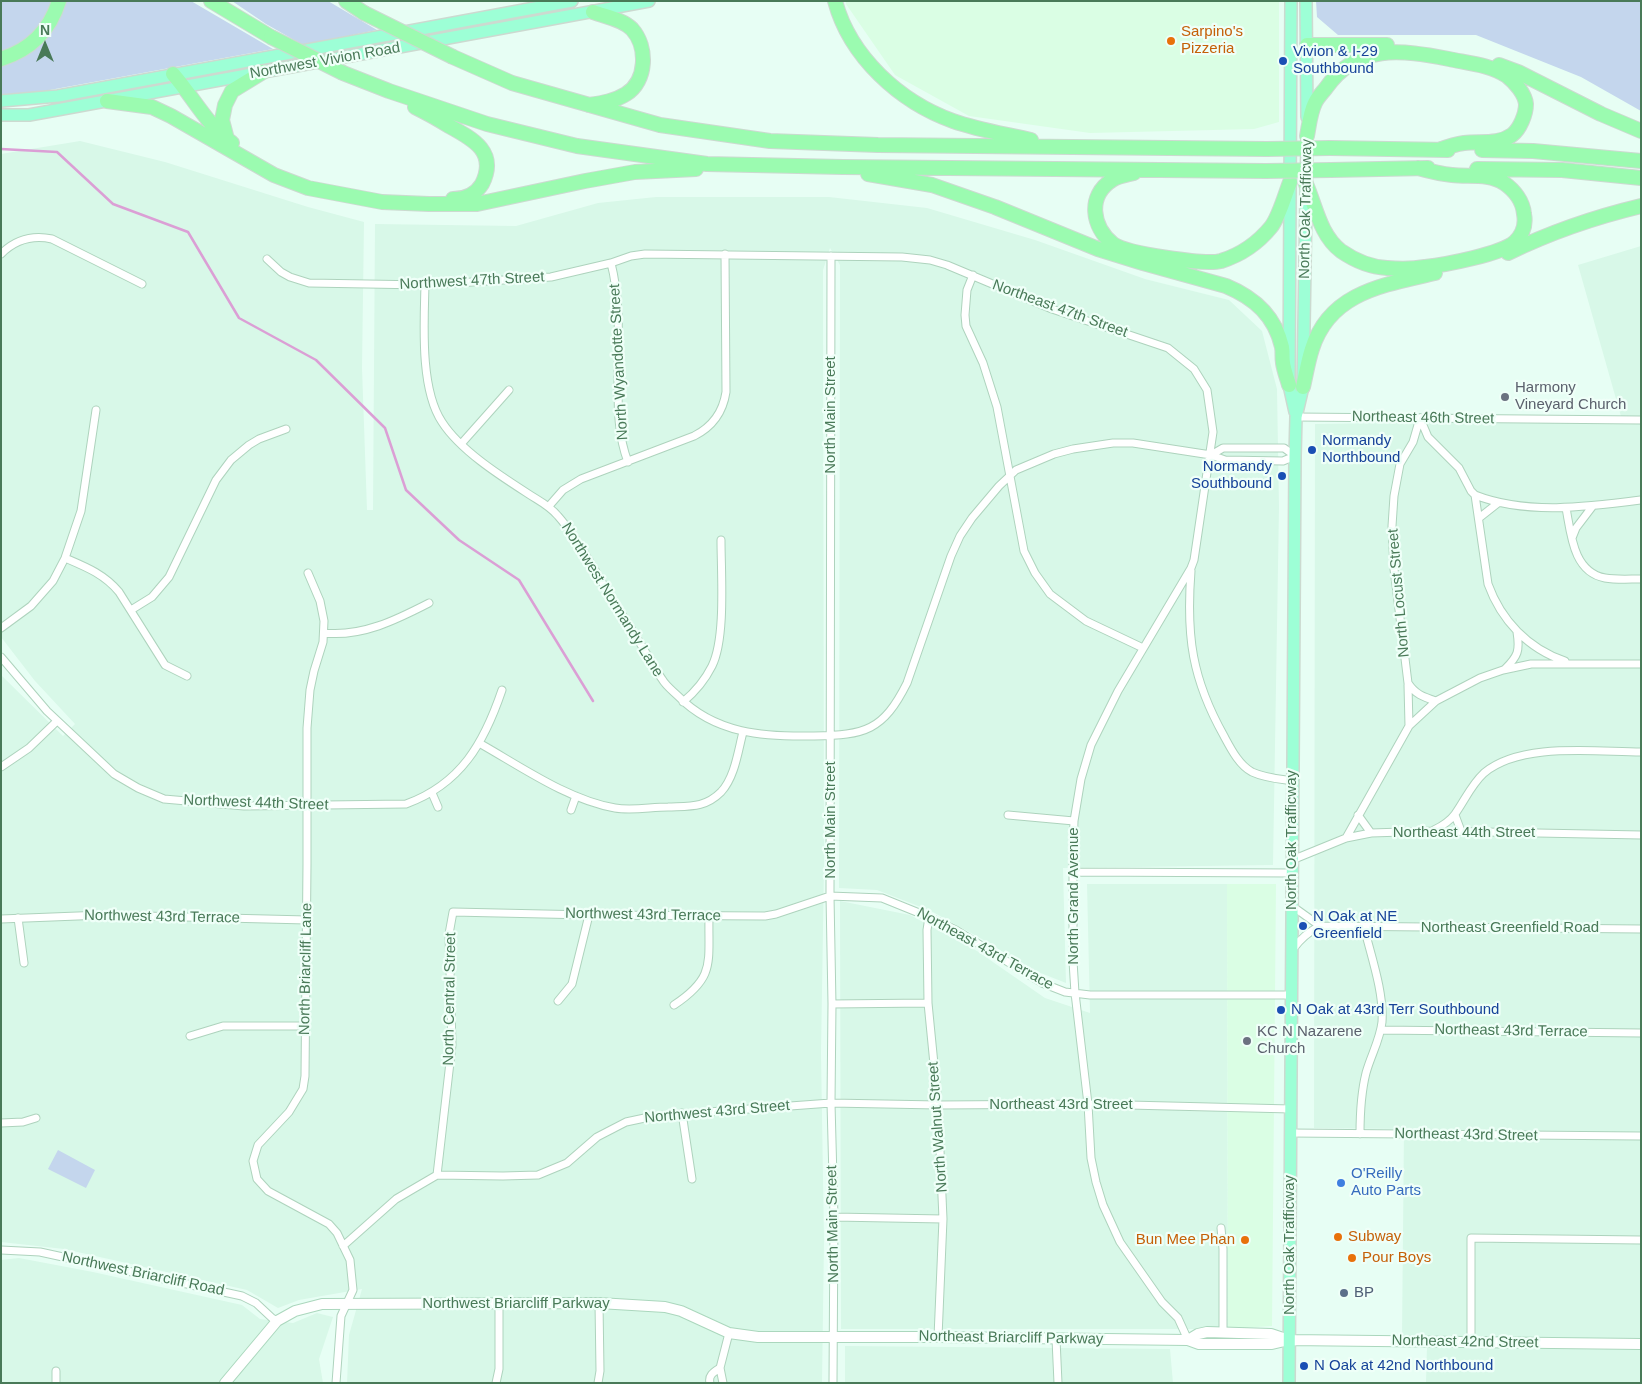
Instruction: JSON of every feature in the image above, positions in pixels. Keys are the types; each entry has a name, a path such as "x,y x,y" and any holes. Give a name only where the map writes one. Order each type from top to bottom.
{"highway":[{"path":"1,58 13,55 36,40 50,23 59,1"},
{"path":"211,1 270,37 343,73 389,91 488,124 577,146 707,164 1266,171 1418,168 1562,170 1641,178"},
{"path":"346,1 364,13 512,83 587,106 660,125 770,141 878,146 1532,151 1641,161"},
{"path":"835,1 852,43 888,82 918,104 938,115 974,128 1058,146"},
{"path":"587,106 614,100 627,94 637,84 642,72 643,60 642,49 632,29 621,21 593,12"},
{"path":"1307,45 1407,45 1454,52 1518,72 1601,114 1641,131"},
{"path":"1307,136 1314,104 1333,77 1350,62 1373,54 1392,51 1419,53 1494,68 1508,77 1519,89 1526,104 1522,121 1517,131 1511,136 1497,141 1463,143 1439,150"},
{"path":"227,139 222,120 225,105 232,91 263,72"},
{"path":"173,74 209,124 245,153 281,171 318,184 360,193 410,199 465,198 478,190 485,177 487,166 484,153 475,140 389,91"},
{"path":"107,101 152,107 274,175 308,188 382,202 477,204 586,180 635,172 757,165"},
{"path":"843,167 865,174 932,185 995,207 1098,249 1238,291 1254,302 1272,320 1282,348 1283,364 1296,386"},
{"path":"1306,184 1320,222 1330,239 1340,250 1351,257 1374,266 1386,268 1424,267 1469,258 1507,248 1521,234 1524,223 1523,208 1516,194 1503,182 1480,176 1450,175 1418,168"},
{"path":"1155,169 1119,176 1111,180 1102,189 1096,201 1094,212 1105,236 1115,245 1132,252 1175,259 1218,262 1234,256 1258,241 1272,226 1290,182"},
{"path":"1296,386 1324,324 1339,308 1359,294 1370,289 1472,264 1508,253 1558,231 1594,218 1641,206"}],"main road":[{"name":"Northwest Vivion Road","path":"1,102 58,96 572,1"},
{"name":"Northwest Vivion Road","path":"1,115 29,115 649,1"},
{"name":"North Oak Trafficway","path":"1289,1383 1296,416 1290,182 1291,1"},
{"path":"1300,1 1300,85 1308,105"},
{"name":"North Oak Trafficway","path":"1296,386 1306,184 1308,105 1306,1"},
{"name":"Northwest Briarcliff Parkway","path":"225,1383 276,1321 295,1311 322,1304 599,1303 665,1307 681,1311 729,1332 758,1337 834,1338"},
{"name":"Northeast Briarcliff Parkway","path":"1188,1340 1198,1334 1223,1333 1271,1334 1289,1340"},
{"name":"Northeast Briarcliff Parkway","path":"834,1338 938,1337 1188,1340 1199,1344 1272,1344 1289,1340"},
{"name":"Northeast 42nd Street","path":"1289,1340 1641,1344"}],"street":[{"path":"1,242 3,252 23,240 40,236 52,239 142,284"},
{"name":"Northwest 47th Street","path":"266,259 286,275 309,283 425,285 551,277 645,254 831,256"},
{"path":"549,506 552,500 572,484 699,434 708,427 719,413 725,398 726,386 725,254"},
{"name":"Northeast 47th Street","path":"831,256 919,258 947,265 1052,309 1168,348 1194,369 1207,390 1214,432 1211,455"},
{"name":"North Main Street","path":"831,256 830,896 831,1103 834,1217 833,1383"},
{"name":"North Wyandotte Street","path":"611,263 618,306 618,409 622,446 628,462"},
{"path":"973,275 967,297 966,326 992,389 997,407 1024,550 1035,574 1046,590 1086,621 1143,648"},
{"name":"Northwest Normandy Lane","path":"425,285 426,371 434,407 442,422 461,444 488,466 529,495 549,506 560,517 662,680 683,702 705,718 743,732 776,736 844,736 865,730 884,718 898,702 907,683 951,556 960,536 972,518 999,486 1018,469 1054,454 1113,443 1134,443 1211,455 1225,460 1282,461 1295,456"},
{"path":"461,444 508,390"},
{"path":"1,628 31,606 53,582 65,558 81,511 96,410"},
{"name":"Northeast 46th Street","path":"1296,416 1641,420"},
{"path":"1420,418 1428,437 1459,468 1475,495 1498,503 1566,508 1592,507 1641,500"},
{"name":"North Locust Street","path":"1409,726 1410,702 1395,578 1392,526 1394,496 1400,464 1415,438 1420,418"},
{"path":"131,610 152,596 169,577 216,480 231,460 259,439 286,429"},
{"path":"1415,438 1428,437"},
{"path":"1211,455 1224,448 1284,448 1295,456"},
{"name":"North Grand Avenue","path":"1188,1340 1178,1318 1162,1302 1125,1249 1103,1205 1093,1166 1073,961 1074,821 1081,779 1091,745 1118,691 1194,560 1211,455"},
{"path":"1007,465 1018,469"},
{"path":"999,486 1006,487 1012,491"},
{"path":"1475,495 1488,584 1501,612 1517,632 1552,657 1570,663"},
{"path":"1479,518 1498,503"},
{"path":"1572,539 1576,528 1592,507"},
{"path":"1566,508 1572,539 1579,560 1586,568 1594,574 1610,579 1641,579"},
{"path":"683,702 700,684 716,657 720,635 721,540"},
{"path":"65,558 103,575 120,592 165,665 188,676"},
{"path":"1191,568 1189,623 1195,668 1208,704 1239,761 1252,772 1267,777 1293,781"},
{"name":"North Briarcliff Lane","path":"308,573 323,611 324,633 314,670 308,709 305,1076 303,1089 289,1112 258,1145 253,1161 257,1179 268,1191 325,1220 337,1233 350,1260 353,1290 341,1316 336,1383"},
{"path":"1176,593 1189,597"},
{"path":"324,633 344,634 363,631 398,620 429,603"},
{"path":"1503,670 1516,658 1519,644 1517,632"},
{"name":"Northwest 44th Street","path":"1,657 57,721 114,774 138,788 164,799 244,806 406,804 432,793 443,786 460,770 479,743 502,690"},
{"path":"1346,838 1409,726 1436,701 1480,678 1503,670 1531,664 1641,664"},
{"path":"1408,683 1412,690 1418,694 1436,701"},
{"path":"1,767 29,748 57,721"},
{"path":"479,743 576,796 602,806 618,808 702,805 712,800 721,792 730,778 743,732"},
{"path":"1434,831 1455,815 1471,788 1483,774 1495,765 1510,758 1528,754 1554,752 1641,752"},
{"path":"432,793 438,807"},
{"path":"571,810 576,796"},
{"path":"1358,815 1371,833"},
{"path":"1455,815 1461,831"},
{"path":"1008,816 1074,821"},
{"name":"Northeast 44th Street","path":"1292,860 1346,838 1371,833 1461,831 1641,835"},
{"path":"1074,872 1292,873"},
{"name":"Northwest 43rd Terrace","path":"453,912 709,916 776,914 830,896"},
{"name":"Northeast 43rd Terrace","path":"830,896 882,898 930,916 1042,983 1065,992 1090,995 1291,995"},
{"path":"1292,906 1320,926"},
{"name":"North Central Street","path":"437,1175 452,1045 449,934 453,912"},
{"name":"Northwest 43rd Terrace","path":"1,920 103,915 307,920"},
{"path":"558,1001 572,984 588,915"},
{"path":"674,1005 690,994 705,976 708,965 709,916"},
{"name":"North Walnut Street","path":"930,916 927,930 928,1003 938,1105 943,1219 938,1337"},
{"path":"18,918 24,963"},
{"path":"1292,951 1301,938 1309,931 1320,926"},
{"name":"Northeast Greenfield Road","path":"1320,926 1641,929"},
{"path":"1360,1134 1362,1092 1380,1030 1381,1000 1364,927"},
{"path":"832,1004 928,1003"},
{"path":"190,1036 223,1026 305,1026"},
{"name":"Northeast 43rd Terrace","path":"1380,1030 1641,1033"},
{"name":"Northwest 43rd Street","path":"437,1175 538,1175 567,1162 597,1136 626,1122 654,1116 831,1103"},
{"name":"Northeast 43rd Street","path":"831,1103 938,1105 1088,1104 1291,1109"},
{"path":"682,1113 692,1179"},
{"path":"1,1123 23,1122 36,1118"},
{"name":"Northeast 43rd Street","path":"1290,1133 1641,1136"},
{"path":"343,1246 396,1198 437,1175"},
{"path":"834,1217 943,1219"},
{"path":"1221,1228 1223,1249 1223,1333"},
{"path":"1471,1341 1471,1238 1641,1240"},
{"name":"Northwest Briarcliff Road","path":"1,1250 40,1252 242,1296 256,1302 276,1321"},
{"path":"496,1383 499,1369 498,1303"},
{"path":"598,1383 600,1371 599,1303"},
{"path":"723,1383 720,1368 729,1332"},
{"path":"1056,1339 1058,1383"},
{"path":"710,1383 709,1378 712,1372 720,1368"},
{"path":"56,1371 56,1383"}],"shaded area":[{"path":"1,1 53,1 43,20 33,33 20,43 1,53"},
{"path":"64,1 191,1 273,49 28,94 1,96 1,64"},
{"path":"232,1 328,1 377,30 303,45 266,24"},
{"path":"846,1 1279,1 1279,122 1254,129 1090,133 969,116 895,75 846,4"},
{"path":"1316,1 1641,1 1641,111 1581,77 1476,35 1338,35 1317,17"},
{"path":"80,141 165,162 308,207 364,222 362,368 367,510 373,510 375,224 516,226 598,203 656,197 829,197 927,208 1035,240 1145,279 1229,300 1262,331 1277,389 1279,507 1273,865 1063,868 1066,983 1028,968 989,943 931,911 877,890 839,888 840,265 830,248 823,270 824,868 821,1053 824,1241 822,1383 347,1383 349,1335 362,1289 299,1300 278,1308 247,1290 64,1249 1,1242 1,675 63,736 75,724 35,681 1,637 1,154"},
{"path":"1641,246 1641,1339 1402,1336 1404,1129 1314,1128 1315,424 1622,420 1578,265"},
{"path":"1087,884 1227,884 1228,1329 841,1329 840,901 910,915 977,951 1045,998 1090,1013"},
{"path":"1227,884 1276,884 1272,1326 1228,1329"},
{"path":"58,1150 95,1170 86,1188 48,1169"},
{"path":"19,1258 93,1272 242,1305 260,1319 293,1323 317,1313 333,1317 319,1359 323,1383 1,1383 1,1260"},
{"path":"845,1346 1170,1349 1173,1383 845,1383"},
{"path":"1427,1346 1641,1349 1641,1383 1426,1383"}],"waterway":[{"path":"1,149 57,152 113,204 188,232 239,318 316,360 385,428 406,490 459,540 519,580 593,701"}],"place":[{"name":"Sarpino's Pizzeria","path":"1171,41"},
{"name":"Vivion & I-29 Southbound","path":"1283,61"},
{"name":"Harmony Vineyard Church","path":"1505,397"},
{"name":"Normandy Northbound","path":"1312,450"},
{"name":"Normandy Southbound","path":"1282,476"},
{"name":"N Oak at NE Greenfield","path":"1303,926"},
{"name":"N Oak at 43rd Terr Southbound","path":"1281,1010"},
{"name":"KC N Nazarene Church","path":"1247,1041"},
{"name":"O'Reilly Auto Parts","path":"1341,1183"},
{"name":"Subway","path":"1338,1237"},
{"name":"Bun Mee Phan","path":"1245,1240"},
{"name":"Pour Boys","path":"1352,1258"},
{"name":"BP","path":"1344,1293"},
{"name":"N Oak at 42nd Northbound","path":"1304,1366"}]}
